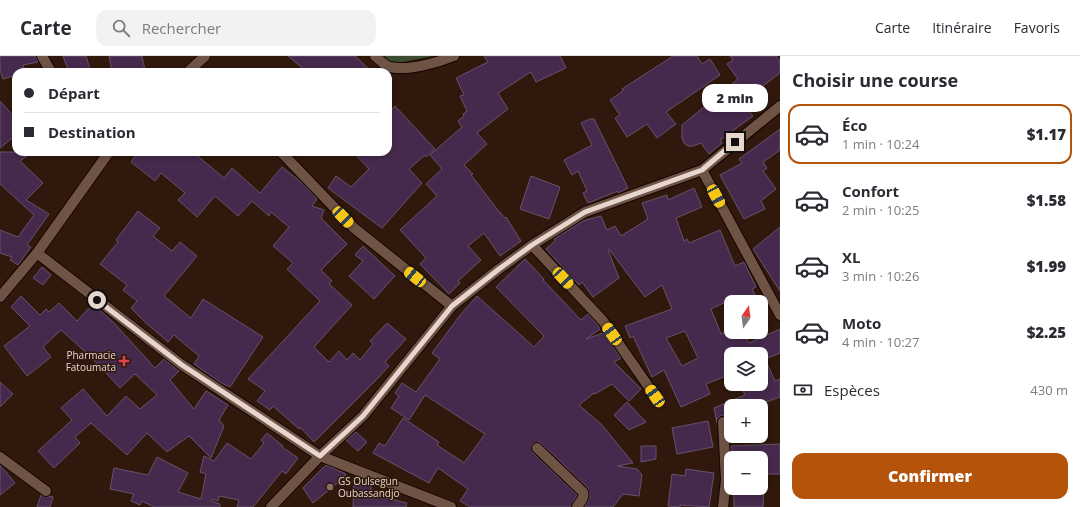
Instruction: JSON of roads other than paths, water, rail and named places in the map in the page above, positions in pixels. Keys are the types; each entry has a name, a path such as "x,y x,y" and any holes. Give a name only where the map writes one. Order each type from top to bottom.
{"street":[{"path":"42,56 49,68"},
{"path":"192,68 205,56"},
{"path":"375,56 389,67 412,68 445,60 454,56"},
{"path":"196,64 200,68"},
{"path":"271,507 320,456 363,416 452,306 532,245 585,212 702,170 780,106"},
{"path":"0,297 37,253 106,156"},
{"path":"285,156 354,228 452,306"},
{"path":"702,170 780,315"},
{"path":"532,245 603,321 655,396"},
{"path":"37,253 182,365 320,456 451,507"},
{"path":"723,422 726,480 723,507"},
{"path":"537,448 584,492 583,499 577,507"},
{"path":"0,457 46,491"}],"place":[{"name":"Pharmacie Fatoumata","path":"124,361"},
{"name":"GS Oulsegun Oubassandjo","path":"330,487"}]}
